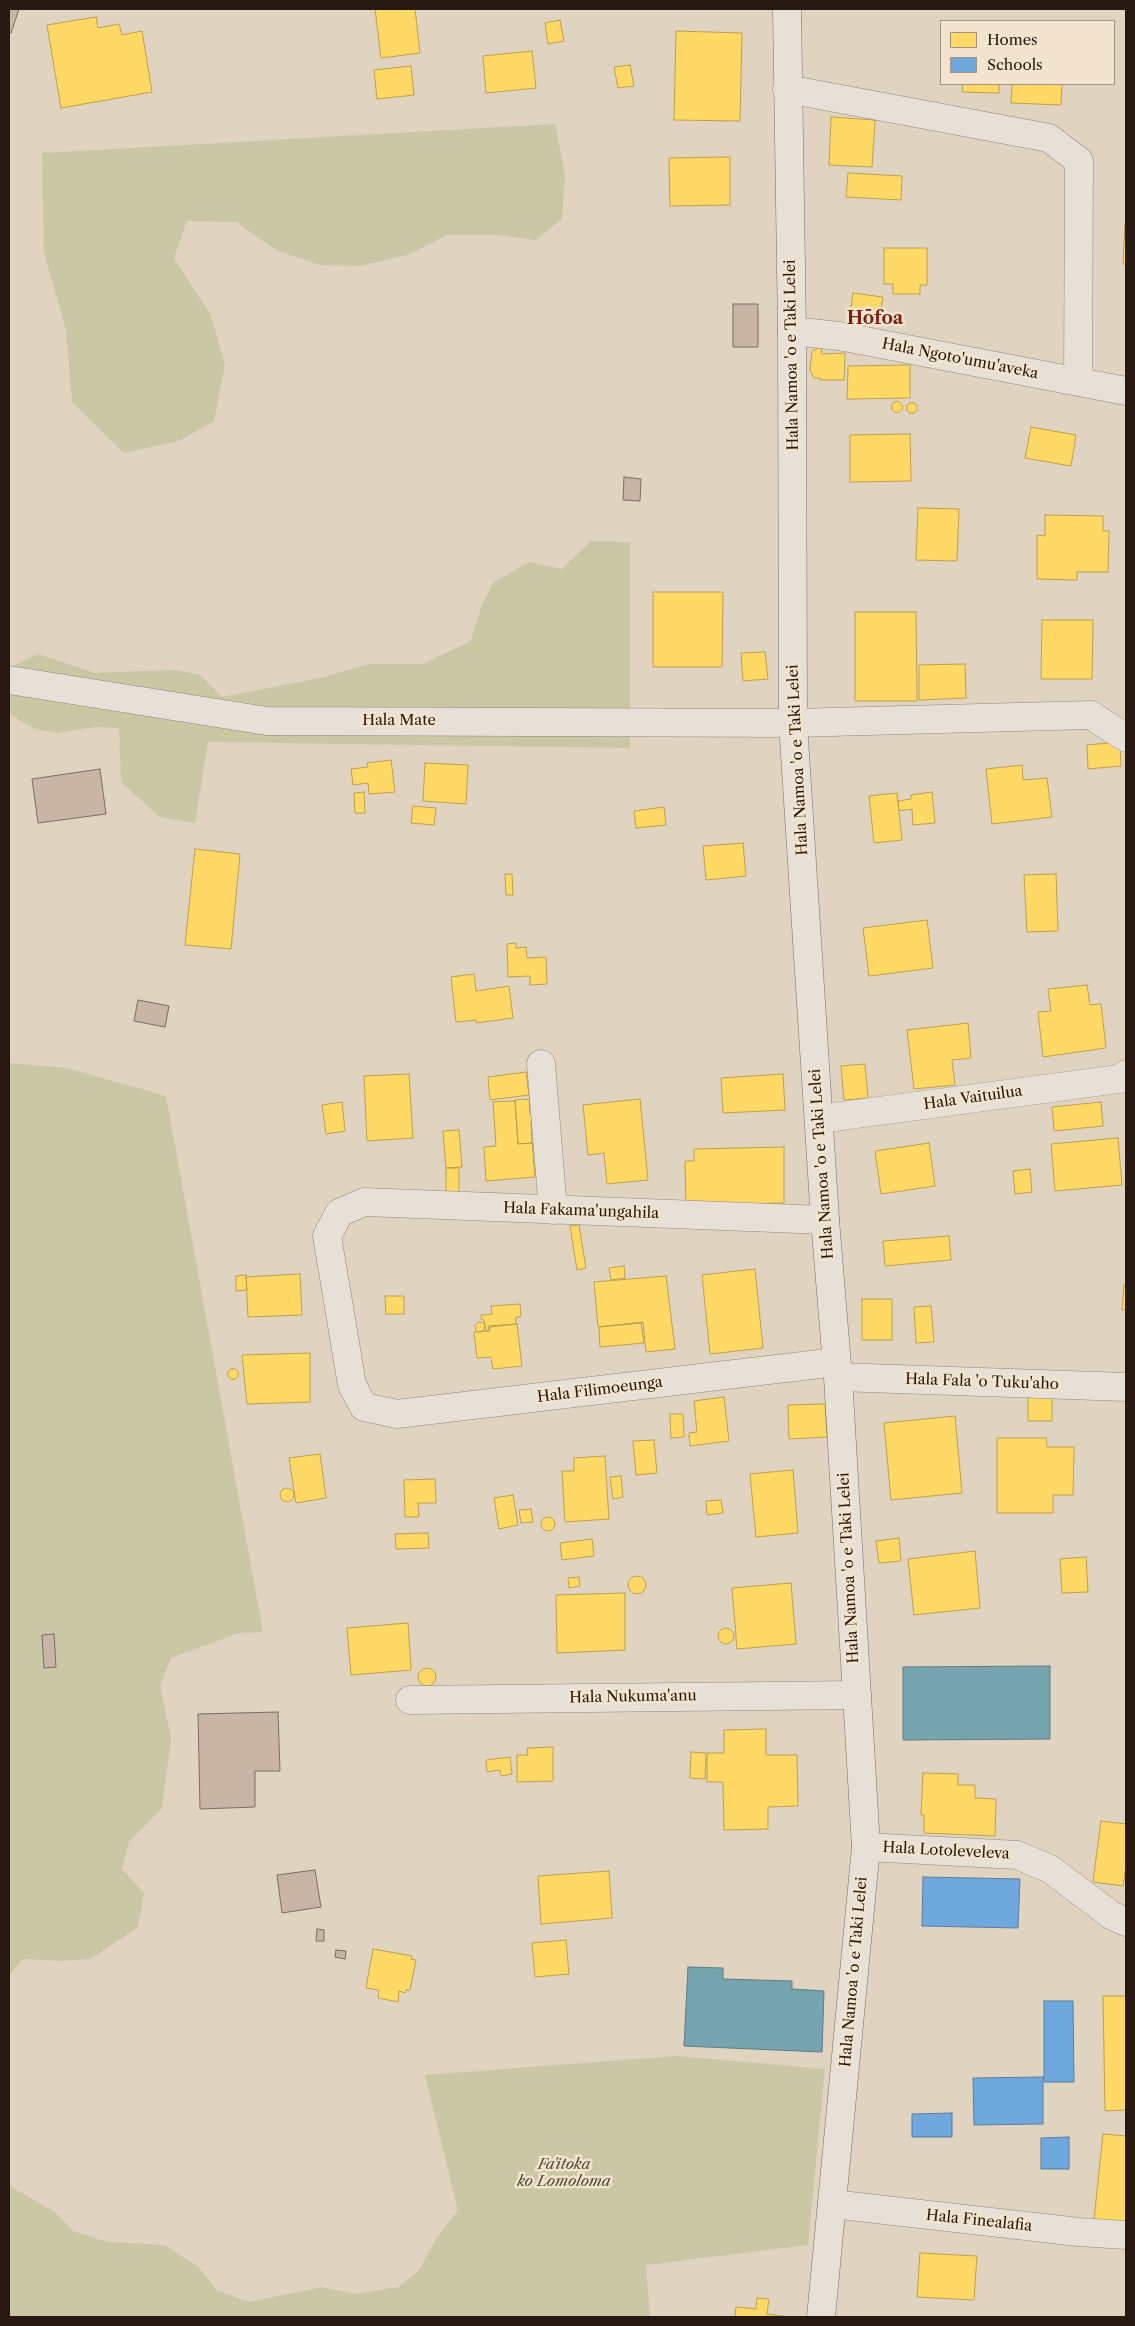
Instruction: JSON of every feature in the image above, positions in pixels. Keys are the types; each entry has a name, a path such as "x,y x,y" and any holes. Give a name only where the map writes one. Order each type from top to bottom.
{"street":[{"name":"Hala Namoa 'o e Taki Lelei","path":"787,9 792,331 793,723 825,1220 837,1370 866,1847 820,2317"},
{"path":"787,89 1049,138 1079,161 1078,381"},
{"name":"Hala Ngoto'umu'aveka","path":"792,331 839,336 1126,391"},
{"name":"Hala Mate","path":"9,680 267,721 793,723 1092,716 1126,736"},
{"path":"542,1064 553,1210"},
{"name":"Hala Vaituilua","path":"819,1119 1119,1079 1126,1074"},
{"name":"Hala Fakama'ungahila","path":"364,1407 352,1385 326,1236 339,1213 364,1202 825,1220"},
{"name":"Hala Filimoeunga","path":"364,1407 397,1414 837,1370"},
{"name":"Hala Fala 'o Tuku'aho","path":"837,1370 1126,1387"},
{"name":"Hala Nukuma'anu","path":"410,1700 857,1695"},
{"name":"Hala Lotoleveleva","path":"866,1847 1017,1856 1050,1869 1110,1915 1126,1922"},
{"name":"Hala Finealafia","path":"832,2204 1079,2232 1126,2235"}],"green space":[{"path":"555,124 565,174 562,219 536,240 497,235 447,235 410,254 360,266 320,265 276,250 236,222 187,221 174,258 210,314 225,364 214,421 179,441 124,453 72,402 66,330 44,252 42,153"},
{"path":"591,541 630,542 630,748 208,742 195,823 160,817 121,782 119,728 95,727 57,733 35,729 9,714 9,668 38,654 95,673 175,670 200,675 222,697 325,677 368,664 423,664 471,641 481,607 494,582 529,562 562,569"},
{"path":"9,1063 67,1068 166,1096 263,1632 239,1633 171,1658 160,1686 171,1738 162,1808 129,1842 122,1869 144,1893 138,1927 90,1959 62,1961 23,1959 9,1975"},
{"name":"Fa'itoka ko Lomoloma","path":"676,2056 825,2069 808,2245 646,2265 650,2317 9,2317 9,2186 55,2212 73,2231 108,2242 164,2245 199,2267 216,2290 249,2302 322,2287 354,2294 399,2287 419,2270 436,2239 458,2210 425,2075"}],"building: Homes":[{"path":"375,9 415,9 420,53 381,58"},
{"path":"96,17 98,28 119,24 122,35 142,31 152,92 61,108 47,25"},
{"path":"560,20 564,41 548,44 545,23"},
{"path":"676,31 742,33 740,121 674,120"},
{"path":"532,51 536,88 486,93 483,56"},
{"path":"630,65 634,86 618,88 614,67"},
{"path":"411,66 414,95 377,99 374,70"},
{"path":"963,85 999,85 999,93 962,92"},
{"path":"1012,85 1062,85 1061,105 1011,103"},
{"path":"831,117 875,120 872,167 829,165"},
{"path":"730,157 730,205 670,206 669,158"},
{"path":"848,173 902,176 901,200 846,197"},
{"path":"1125,224 1126,264 1123,264"},
{"path":"884,248 927,248 927,285 920,285 920,294 893,294 893,284 884,284"},
{"path":"853,293 883,297 879,320 850,316"},
{"path":"822,346 821,354 845,353 844,380 820,380 820,378 814,378 810,370 812,351"},
{"path":"910,365 910,398 847,399 848,366"},
{"path":"897,401 903,407 897,413 891,407"},
{"path":"912,402 918,408 912,414 906,408"},
{"path":"1031,427 1076,435 1071,466 1025,458"},
{"path":"910,434 911,481 850,482 850,435"},
{"path":"918,508 959,509 957,561 916,560"},
{"path":"1045,515 1103,516 1103,531 1109,531 1108,572 1077,572 1077,580 1037,579 1037,535 1045,536"},
{"path":"653,592 723,592 722,667 653,667"},
{"path":"855,612 916,612 917,701 855,701"},
{"path":"1042,620 1093,620 1092,679 1041,679"},
{"path":"765,652 768,679 743,681 741,653"},
{"path":"965,664 966,698 919,700 919,665"},
{"path":"1120,742 1121,766 1088,769 1087,745"},
{"path":"391,760 395,792 369,794 368,783 353,785 351,769 368,767 367,763"},
{"path":"425,763 468,765 466,804 423,801"},
{"path":"1022,765 1023,780 1047,778 1052,817 992,824 986,769"},
{"path":"364,792 365,813 355,813 354,793"},
{"path":"932,792 935,823 913,825 912,809 899,811 898,801 911,799 911,795"},
{"path":"897,793 902,840 874,843 869,796"},
{"path":"413,806 436,808 434,825 411,823"},
{"path":"664,807 666,825 636,828 634,811"},
{"path":"743,843 746,876 706,880 703,846"},
{"path":"195,849 240,854 231,949 185,945"},
{"path":"505,874 512,874 513,895 506,895"},
{"path":"1056,874 1058,931 1027,932 1024,875"},
{"path":"927,920 933,968 869,976 863,928"},
{"path":"516,943 516,948 526,947 527,958 546,957 547,984 530,985 530,976 508,977 507,944"},
{"path":"474,974 476,991 509,986 513,1018 476,1023 476,1020 456,1022 451,977"},
{"path":"1087,985 1090,1005 1101,1004 1106,1048 1043,1057 1038,1012 1051,1011 1048,989"},
{"path":"968,1023 971,1058 952,1060 955,1085 914,1089 907,1030"},
{"path":"865,1064 868,1098 844,1100 841,1066"},
{"path":"526,1072 529,1095 490,1100 488,1077"},
{"path":"409,1074 413,1138 367,1141 364,1076"},
{"path":"783,1074 785,1110 723,1113 721,1078"},
{"path":"529,1099 530,1114 538,1114 539,1121 531,1122 532,1143 518,1144 515,1100"},
{"path":"640,1099 648,1180 607,1184 604,1153 588,1155 583,1105"},
{"path":"515,1101 518,1144 532,1143 535,1177 486,1181 484,1147 496,1146 493,1102"},
{"path":"342,1102 345,1131 326,1134 322,1105"},
{"path":"1101,1102 1103,1126 1054,1131 1052,1107"},
{"path":"459,1130 462,1167 446,1168 443,1131"},
{"path":"1118,1138 1122,1185 1055,1191 1051,1144"},
{"path":"929,1143 935,1186 881,1194 875,1151"},
{"path":"784,1147 784,1203 686,1205 685,1161 694,1161 694,1149"},
{"path":"446,1168 459,1168 459,1196 446,1196"},
{"path":"1030,1169 1032,1192 1015,1194 1013,1171"},
{"path":"579,1225 586,1268 577,1270 570,1226"},
{"path":"949,1236 951,1260 885,1266 883,1241"},
{"path":"624,1266 625,1278 611,1280 609,1268"},
{"path":"755,1269 763,1348 710,1354 702,1275"},
{"path":"300,1274 302,1315 248,1317 246,1277"},
{"path":"246,1275 247,1290 236,1291 236,1276"},
{"path":"666,1276 675,1349 646,1352 643,1322 598,1327 594,1282"},
{"path":"1124,1285 1126,1285 1126,1310 1122,1310"},
{"path":"385,1296 404,1296 404,1314 386,1314"},
{"path":"862,1299 892,1299 892,1340 862,1340"},
{"path":"520,1304 521,1317 516,1317 516,1324 488,1326 489,1330 486,1331 481,1315 492,1314 491,1306"},
{"path":"931,1306 934,1342 916,1343 914,1307"},
{"path":"478,1322 482,1322 485,1327 484,1331 478,1332 475,1329 475,1325"},
{"path":"641,1323 644,1343 600,1347 599,1327"},
{"path":"517,1324 522,1366 493,1369 491,1357 477,1358 474,1332 490,1331 490,1327"},
{"path":"310,1353 310,1402 247,1404 242,1355"},
{"path":"233,1368 239,1374 233,1380 227,1374"},
{"path":"1028,1393 1052,1393 1052,1421 1028,1421"},
{"path":"724,1397 729,1441 690,1446 689,1433 697,1432 694,1401"},
{"path":"825,1404 827,1437 789,1439 788,1405"},
{"path":"670,1414 683,1414 684,1437 671,1438"},
{"path":"955,1416 962,1493 891,1500 884,1423"},
{"path":"997,1438 1046,1438 1047,1447 1074,1447 1073,1495 1053,1495 1053,1513 997,1513"},
{"path":"654,1440 657,1473 636,1475 633,1441"},
{"path":"320,1454 326,1498 296,1503 289,1458"},
{"path":"605,1456 609,1519 565,1522 562,1471 574,1471 574,1458"},
{"path":"793,1470 798,1533 756,1537 750,1474"},
{"path":"621,1476 623,1497 613,1499 610,1477"},
{"path":"435,1479 436,1503 418,1503 419,1517 405,1517 404,1480"},
{"path":"287,1488 292,1490 294,1495 292,1500 287,1502 282,1500 280,1495 282,1490"},
{"path":"513,1495 518,1525 499,1529 494,1498"},
{"path":"721,1500 723,1513 707,1515 706,1501"},
{"path":"531,1509 533,1522 521,1523 519,1510"},
{"path":"548,1517 553,1519 555,1524 553,1529 548,1531 543,1529 541,1524 543,1519"},
{"path":"428,1533 429,1548 396,1549 395,1534"},
{"path":"899,1538 901,1561 879,1563 876,1541"},
{"path":"592,1539 594,1556 562,1560 560,1543"},
{"path":"975,1551 980,1608 914,1615 908,1559"},
{"path":"1086,1557 1088,1592 1062,1593 1060,1559"},
{"path":"637,1576 643,1579 646,1585 643,1591 637,1594 631,1591 628,1585 631,1579"},
{"path":"579,1577 580,1586 569,1588 568,1578"},
{"path":"791,1583 796,1644 737,1649 732,1588"},
{"path":"625,1593 625,1650 557,1653 556,1595"},
{"path":"408,1623 411,1670 351,1675 347,1628"},
{"path":"726,1628 734,1636 726,1644 718,1636"},
{"path":"423,1668 431,1668 436,1673 434,1684 423,1686 418,1681 418,1673"},
{"path":"766,1729 766,1755 797,1755 798,1806 768,1807 768,1829 724,1830 723,1782 707,1782 707,1753 724,1753 724,1730"},
{"path":"553,1747 553,1781 517,1782 517,1755 528,1755 527,1748"},
{"path":"691,1752 706,1753 705,1779 690,1778"},
{"path":"510,1757 512,1774 501,1776 500,1770 487,1772 486,1760"},
{"path":"923,1773 958,1774 958,1785 975,1785 975,1798 996,1799 995,1836 924,1833 924,1815 921,1815"},
{"path":"1101,1821 1126,1824 1126,1866 1123,1886 1093,1882"},
{"path":"609,1871 612,1918 541,1924 538,1876"},
{"path":"566,1940 569,1974 535,1977 532,1943"},
{"path":"373,1949 412,1956 411,1959 416,1960 410,1990 406,1990 405,1993 399,1991 398,2002 378,1998 379,1990 366,1988"},
{"path":"1103,1996 1126,1996 1126,2110 1105,2111"},
{"path":"1103,2134 1126,2136 1126,2223 1094,2220"},
{"path":"920,2253 977,2256 974,2300 917,2297"},
{"path":"757,2298 769,2299 767,2314 790,2317 735,2317 736,2307 756,2309"}],"building: Schools":[{"path":"923,1877 1020,1879 1018,1928 922,1926"},
{"path":"1044,2001 1073,2001 1074,2082 1044,2082"},
{"path":"1043,2077 1043,2124 974,2125 973,2078"},
{"path":"952,2113 952,2137 912,2137 912,2114"},
{"path":"1069,2137 1069,2169 1041,2169 1041,2138"}],"building: Public":[{"path":"1050,1666 1050,1739 903,1740 903,1667"},
{"path":"688,1967 723,1968 723,1979 792,1981 792,1989 824,1991 822,2052 684,2046"}],"building: Other":[{"path":"9,9 19,9 11,33 9,33"},
{"path":"733,304 758,304 758,347 733,347"},
{"path":"624,477 641,479 640,501 623,500"},
{"path":"100,769 106,814 38,823 32,779"},
{"path":"138,1000 169,1006 165,1027 134,1021"},
{"path":"54,1634 56,1667 44,1668 42,1635"},
{"path":"278,1712 280,1771 255,1771 255,1807 200,1809 198,1714"},
{"path":"315,1870 321,1907 282,1913 277,1875"},
{"path":"317,1929 324,1930 324,1941 316,1941"},
{"path":"336,1950 346,1951 345,1959 335,1957"}],"district":[{"name":"Hōfoa","path":"875,319"}]}
